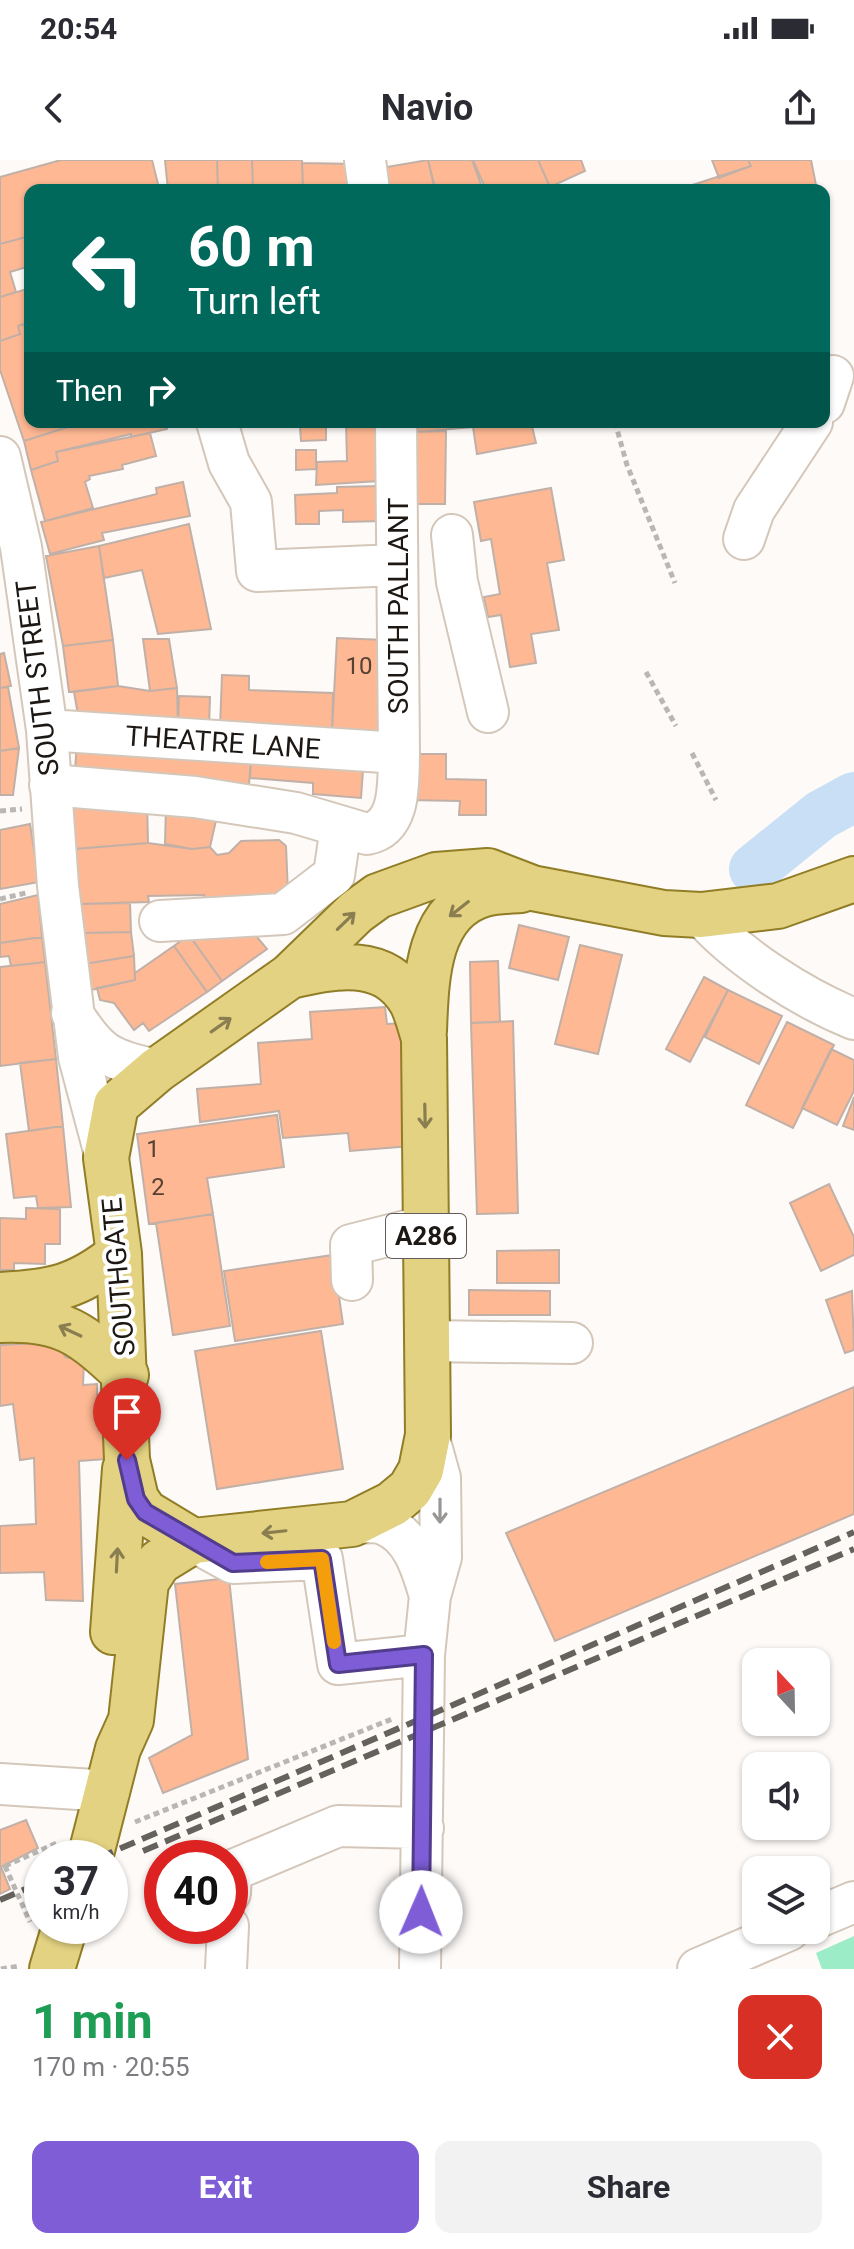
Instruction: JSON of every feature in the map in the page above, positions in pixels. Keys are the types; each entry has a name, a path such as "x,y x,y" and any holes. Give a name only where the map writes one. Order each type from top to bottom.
{"main road":[{"name":"A286","path":"290,976 378,896 436,875 488,871 532,888 664,913 701,915 778,906 854,879"},
{"name":"A286","path":"106,1802 118,1749 131,1720 146,1582 159,1562 193,1541 352,1524 392,1504 410,1489 421,1470 428,1435 426,970 453,910 482,894 532,888"},
{"name":"A286","path":"290,976 349,965 373,969 411,1000 424,1038"},
{"name":"SOUTHGATE","path":"193,1541 145,1512 136,1499 127,1460 119,1254 106,1158 116,1105 157,1070 290,976"},
{"path":"0,1295 55,1290 90,1278 119,1254"},
{"path":"0,1320 43,1321 74,1330 126,1375"},
{"name":"A286","path":"118,1749 109,1708 121,1500 127,1460"},
{"path":"95,1840 106,1802"},
{"path":"34,1967 41,1944"}],"street":[{"path":"365,160 368,184"},
{"path":"219,428 229,463 251,502 257,571 396,565"},
{"name":"SOUTH PALLANT","path":"396,428 396,565 407,749"},
{"path":"744,539 754,510 808,428"},
{"name":"SOUTH STREET","path":"0,457 21,547 47,730 50,796"},
{"path":"452,535 457,582 488,712"},
{"name":"THEATRE LANE","path":"47,730 407,749"},
{"path":"50,796 195,797 296,813 367,834 379,832 391,818 407,749"},
{"name":"SOUTHGATE","path":"50,796 72,1013 81,1070 106,1158"},
{"path":"160,921 283,914 334,875 341,827"},
{"path":"701,915 725,942 828,1009 854,1019"},
{"name":"SOUTHGATE","path":"72,1013 93,1046 118,1061 157,1070"},
{"path":"352,1280 351,1245 426,1226"},
{"path":"427,1341 572,1343"},
{"path":"420,1969 424,1655 430,1596 441,1557 440,1478 428,1435"},
{"path":"352,1524 382,1523 401,1536 420,1564 430,1596"},
{"path":"193,1541 233,1563 322,1559 338,1664 424,1655"},
{"path":"7,1788 106,1802"},
{"path":"248,1864 338,1826 423,1828"},
{"path":"830,1912 854,1902"},
{"path":"226,1969 227,1944"},
{"path":"698,1969 780,1946"}],"path":[{"path":"617,428 627,465 675,583"},
{"path":"646,672 676,726"},
{"path":"692,753 716,800"},
{"path":"106,1802 136,1823 424,1706"},
{"path":"24,1858 5,1866 24,1892"},
{"path":"1,1969 34,1967"}],"green space":[{"path":"854,1936 854,1969 822,1969 816,1953"}],"building":[{"path":"61,160 152,160 158,184 24,184 24,238 0,244 0,177"},
{"path":"165,160 217,160 218,184 167,184"},
{"path":"217,160 252,160 253,184 218,184"},
{"path":"252,160 302,160 303,184 253,184"},
{"path":"428,160 472,160 481,184 434,184"},
{"path":"428,160 434,184 377,184 375,169"},
{"path":"473,160 538,160 549,184 483,184"},
{"path":"538,160 581,160 585,171 557,184 549,184"},
{"path":"712,160 748,160 751,166 719,178"},
{"path":"748,160 811,160 816,184 696,184 751,166"},
{"path":"302,163 357,164 359,184 303,184"},
{"path":"24,238 24,268 10,272 16,292 0,297 0,244"},
{"path":"24,290 24,324 18,326 20,334 0,341 0,297"},
{"path":"24,324 24,428 65,428 24,441 0,370 0,341 20,334 18,326"},
{"path":"65,428 167,429 131,437 131,434 56,452 58,461 31,470 24,441"},
{"path":"300,428 326,428 326,440 301,441"},
{"path":"346,428 380,428 379,481 316,485 317,462 347,461"},
{"path":"418,428 462,428 418,432"},
{"path":"473,428 532,428 536,443 477,454"},
{"path":"446,431 445,504 412,504 412,432"},
{"path":"150,433 156,456 122,465 123,469 89,476 90,479 85,482 93,508 45,521 31,470 58,461 56,452"},
{"path":"296,450 316,450 316,469 296,470"},
{"path":"183,482 190,516 102,533 104,540 50,554 41,522 157,494 156,488"},
{"path":"380,486 381,521 343,522 343,510 319,511 319,524 296,524 295,495 337,493 337,487"},
{"path":"551,488 564,560 547,563 559,630 531,634 536,663 510,667 501,615 488,617 484,597 500,594 491,539 481,541 474,502"},
{"path":"189,524 211,629 158,634 142,570 104,578 99,546"},
{"path":"99,546 113,640 63,646 46,556"},
{"path":"337,638 384,640 384,739 332,732"},
{"path":"143,639 169,639 177,688 150,691"},
{"path":"113,640 118,686 69,692 63,646"},
{"path":"4,653 11,686 0,688 0,654"},
{"path":"222,675 249,676 249,690 333,693 332,732 220,728"},
{"path":"118,686 150,691 177,688 178,727 80,726 74,692"},
{"path":"8,687 19,748 0,751 0,688"},
{"path":"179,696 210,697 209,728 178,727"},
{"path":"77,737 252,747 249,784 75,774"},
{"path":"252,747 364,756 361,798 313,794 313,783 250,778"},
{"path":"19,748 13,795 0,795 0,751"},
{"path":"410,754 446,754 446,779 486,780 486,815 459,815 460,801 409,800"},
{"path":"73,799 147,801 148,843 75,849"},
{"path":"166,806 217,816 210,847 192,849 165,844"},
{"path":"30,824 39,882 0,889 0,830"},
{"path":"279,840 286,846 288,893 205,902 204,895 148,896 149,902 79,904 75,849 148,843 192,849 210,847 217,855 229,853 241,841"},
{"path":"38,895 42,937 0,943 0,904"},
{"path":"130,903 131,932 80,933 79,904"},
{"path":"519,925 569,937 558,980 509,968"},
{"path":"199,928 257,937 267,949 222,981 189,935"},
{"path":"131,932 134,956 84,964 80,933"},
{"path":"189,935 222,981 207,992 174,946"},
{"path":"42,937 45,962 11,966 9,956 0,957 0,943"},
{"path":"580,945 622,955 598,1054 555,1044"},
{"path":"174,946 207,992 149,1031 143,1023 134,1030 114,1003 100,1000 97,988 135,980 135,973"},
{"path":"134,956 135,980 91,990 84,964"},
{"path":"498,961 500,1022 471,1023 470,962"},
{"path":"45,962 56,1059 0,1066 0,967"},
{"path":"704,977 728,990 690,1062 666,1049"},
{"path":"728,990 782,1016 759,1064 705,1037"},
{"path":"385,1007 387,1024 402,1023 411,1146 350,1151 348,1133 283,1138 279,1111 200,1122 197,1089 261,1084 258,1043 312,1039 310,1012"},
{"path":"513,1021 518,1213 477,1214 471,1023"},
{"path":"787,1022 834,1045 793,1128 746,1105"},
{"path":"831,1049 854,1060 854,1091 837,1125 802,1108"},
{"path":"56,1059 63,1126 29,1131 20,1063"},
{"path":"854,1097 854,1130 843,1126"},
{"path":"277,1115 284,1167 207,1178 213,1214 149,1224 137,1134"},
{"path":"63,1126 71,1207 38,1208 36,1196 14,1198 6,1134"},
{"path":"829,1184 854,1237 854,1255 821,1271 790,1203"},
{"path":"26,1208 60,1209 60,1244 45,1244 45,1264 14,1263 14,1270 0,1270 0,1218 26,1219"},
{"path":"213,1214 230,1326 173,1335 156,1223"},
{"path":"559,1250 559,1283 497,1283 497,1251"},
{"path":"333,1255 343,1324 235,1341 224,1271"},
{"path":"469,1290 550,1291 550,1315 469,1315"},
{"path":"852,1291 854,1350 845,1353 826,1300"},
{"path":"321,1331 343,1469 217,1489 195,1351"},
{"path":"59,1342 65,1357 84,1362 83,1385 97,1384 97,1409 104,1408 106,1459 79,1461 83,1601 46,1600 44,1572 0,1573 0,1526 36,1524 34,1458 20,1460 13,1404 0,1406 0,1345"},
{"path":"854,1387 854,1514 555,1641 506,1533"},
{"path":"229,1578 248,1759 163,1793 149,1758 192,1735 175,1584"},
{"path":"26,1820 35,1840 24,1840 24,1855 1,1867 10,1889 0,1894 0,1830"}],"waterway":[{"path":"754,869 821,815 854,797"}],"railway":[{"path":"128,1845 854,1532"},
{"path":"143,1851 854,1549"},
{"path":"0,1900 24,1890"}],"slow traffic":[{"path":"267,1562 322,1559 334,1642"}],"route":[{"path":"127,1460 136,1499 145,1512 159,1523 233,1563 322,1559 338,1664 424,1655 421,1912"}]}
